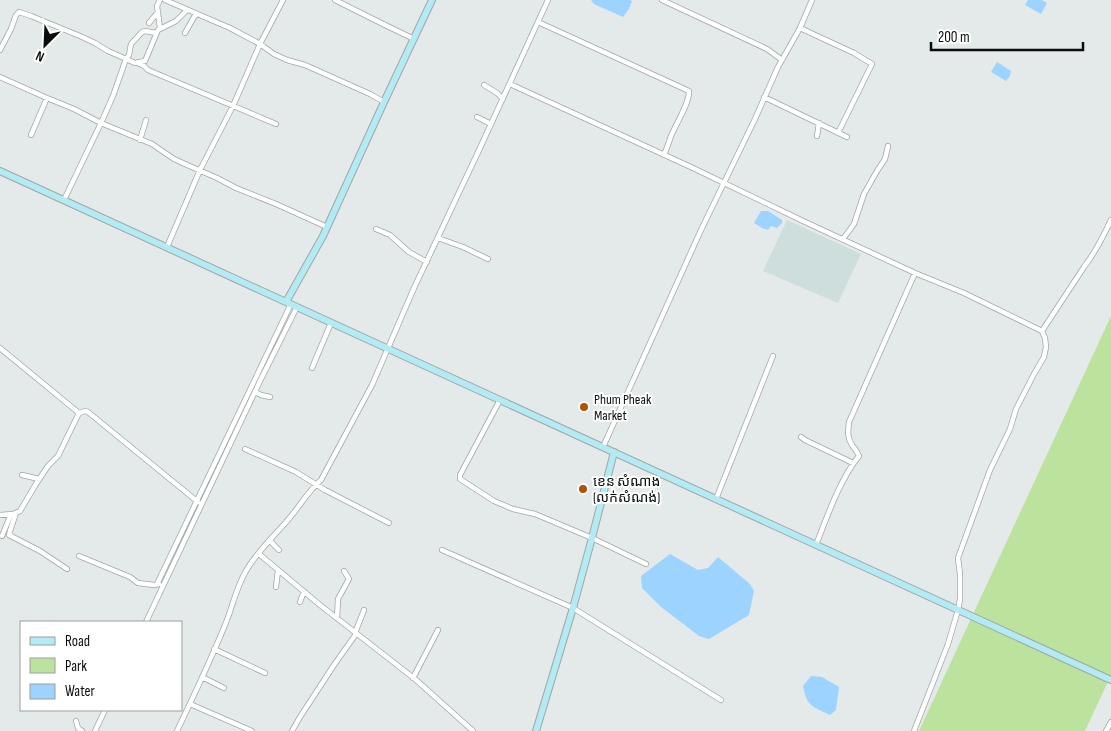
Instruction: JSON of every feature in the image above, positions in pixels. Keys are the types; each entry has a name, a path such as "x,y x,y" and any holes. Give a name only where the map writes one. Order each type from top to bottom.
{"main road":[{"path":"291,304 304,270 327,227 432,0"},
{"path":"0,171 1111,680"},
{"path":"536,731 573,608 614,452"}],"street":[{"path":"138,63 145,61 158,30 157,6 160,0"},
{"path":"165,0 230,28 274,54 305,65 384,102"},
{"path":"167,248 200,170 233,106 260,44 283,0"},
{"path":"335,0 414,38"},
{"path":"176,731 227,620 243,576 251,562 326,473 353,418 372,385 426,262 548,0"},
{"path":"662,0 767,50 782,60"},
{"path":"603,447 701,230 812,0"},
{"path":"64,200 113,96 129,55 131,44 142,32 158,30 176,21 187,10"},
{"path":"0,50 19,12 85,38 126,60 144,66 148,70 276,124"},
{"path":"149,23 158,12"},
{"path":"185,33 197,14"},
{"path":"538,22 689,90 686,104 664,155"},
{"path":"800,28 854,53 872,64 838,133"},
{"path":"0,77 152,144 174,159 236,188 327,227"},
{"path":"510,84 916,273 964,293 1042,331"},
{"path":"484,85 503,99"},
{"path":"764,97 847,137"},
{"path":"31,135 47,98"},
{"path":"478,117 491,124"},
{"path":"140,140 146,120"},
{"path":"817,136 819,123"},
{"path":"843,239 854,224 864,194 885,159 888,146"},
{"path":"914,731 945,652 958,610 960,574 958,558 990,470 1010,428 1016,409 1044,357 1046,347 1042,331 1091,257 1111,220"},
{"path":"376,229 390,235 409,252 426,262"},
{"path":"438,238 488,258"},
{"path":"816,545 834,500 853,463 859,456 848,437 849,422 916,273"},
{"path":"199,502 255,392 291,304"},
{"path":"146,621 160,585 291,304"},
{"path":"312,368 331,323"},
{"path":"0,348 79,413"},
{"path":"716,499 773,356"},
{"path":"255,392 270,397"},
{"path":"500,400 460,475 460,479 494,501 513,509 535,514 592,538 646,564"},
{"path":"0,515 13,514 20,511 39,479 58,456 79,413 85,411 199,502"},
{"path":"801,436 805,440 853,463"},
{"path":"246,449 296,472 389,524"},
{"path":"22,475 39,479"},
{"path":"2,536 13,514"},
{"path":"13,514 10,535 40,551 67,569"},
{"path":"270,541 279,550"},
{"path":"442,550 573,608 721,700"},
{"path":"259,554 356,634 414,678 473,731"},
{"path":"80,556 130,577 138,583 160,585"},
{"path":"276,587 278,570"},
{"path":"337,618 338,599 349,579 344,572"},
{"path":"300,602 304,591"},
{"path":"292,731 356,634 364,610"},
{"path":"414,678 438,630"},
{"path":"214,649 266,673"},
{"path":"202,677 224,688"},
{"path":"190,704 252,731"},
{"path":"94,731 104,711"},
{"path":"76,721 78,728 82,731"},
{"path":"1106,731 1111,722"}],"shaded area":[{"path":"787,220 861,254 838,303 763,271"}],"green space":[{"path":"1111,316 1111,675 1085,731 919,731"}],"water":[{"path":"591,0 632,1 623,17 594,4"},
{"path":"1028,0 1042,0 1047,3 1041,14 1025,5"},
{"path":"997,62 1011,71 1006,81 991,72"},
{"path":"761,211 768,211 782,220 782,223 777,228 771,226 768,230 762,228 754,223"},
{"path":"670,554 698,570 708,568 718,557 750,584 754,591 749,615 709,639 699,636 661,607 642,588 641,576"},
{"path":"811,676 822,677 839,687 836,710 830,715 811,705 806,698 803,686"}],"place":[{"name":"Phum Pheak Market","path":"584,407"},
{"name":"ខេន សំណាង (លក់សំណង់)","path":"583,489"}]}
